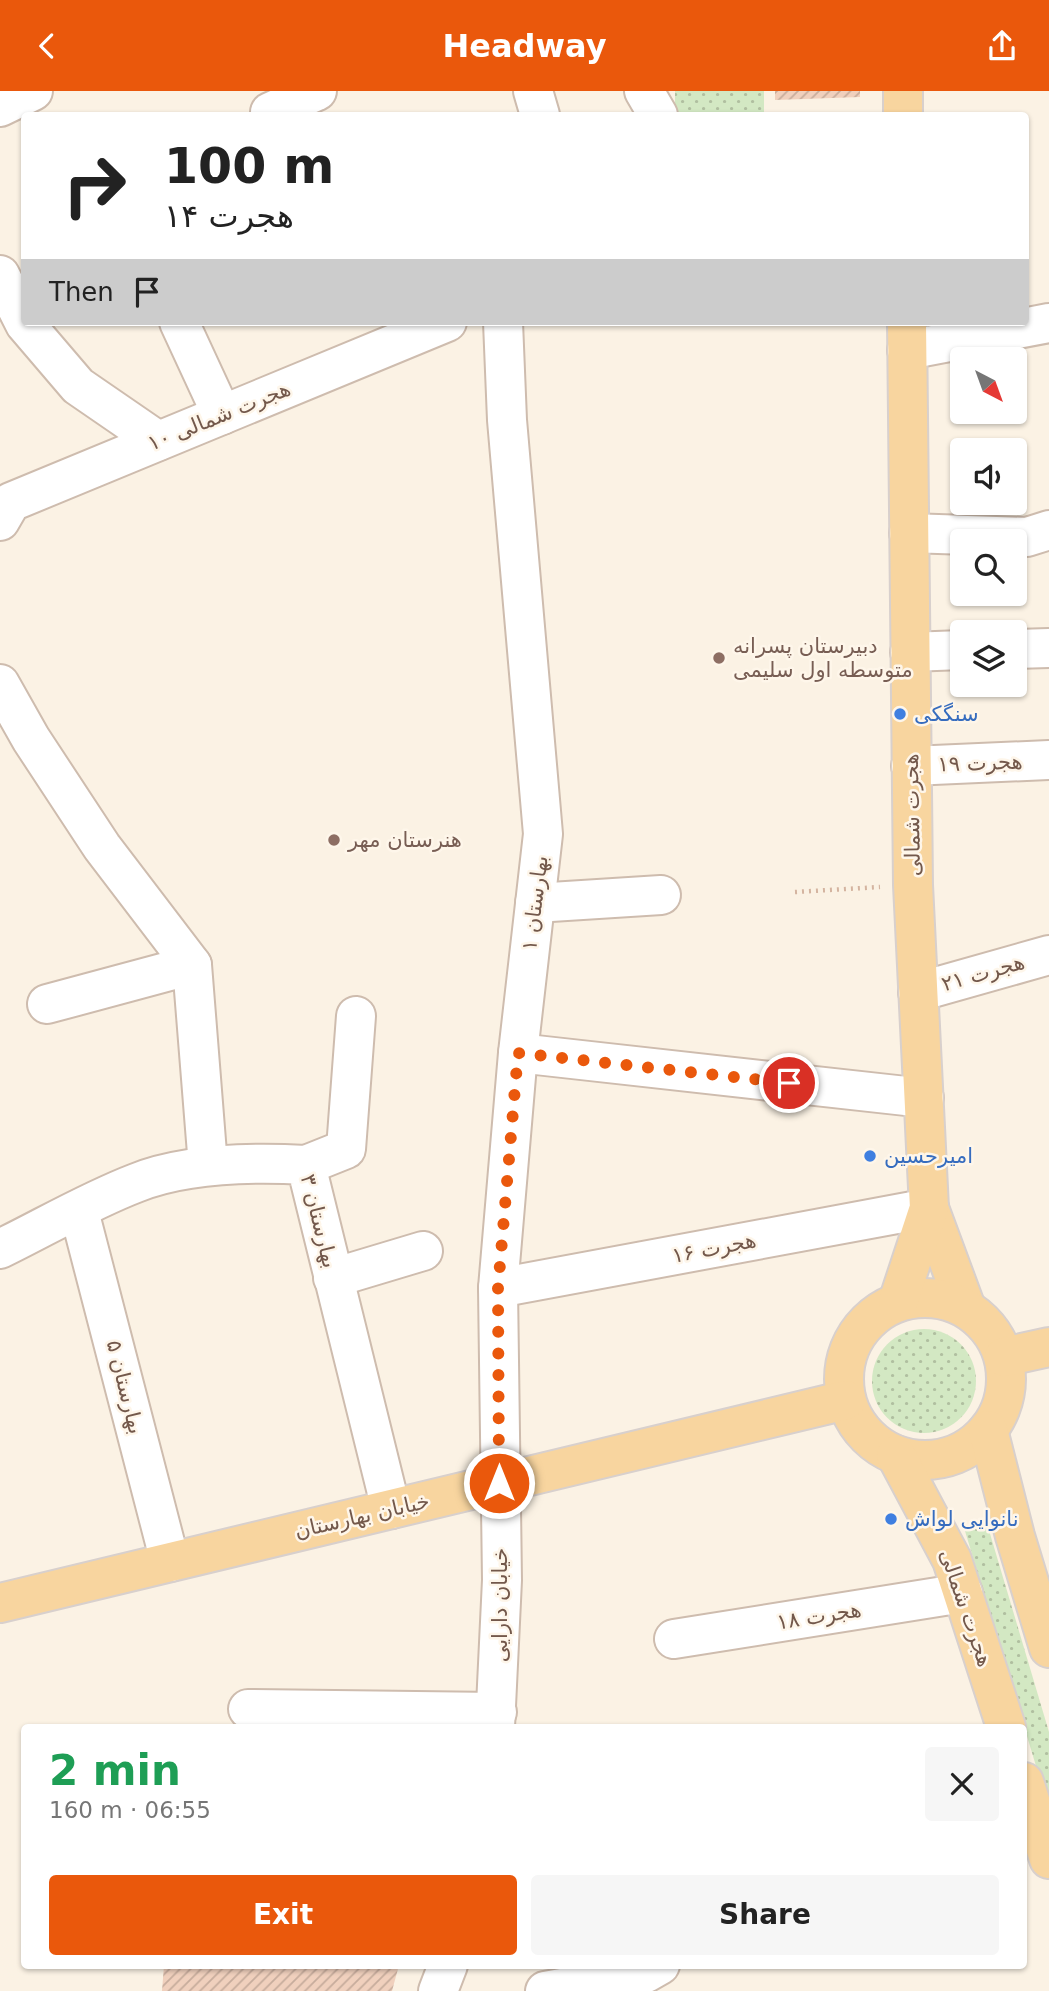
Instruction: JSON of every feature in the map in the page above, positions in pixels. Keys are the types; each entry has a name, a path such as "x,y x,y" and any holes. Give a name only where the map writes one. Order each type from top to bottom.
{"main road":[{"name":"هجرت شمالی","path":"898,1302 929,1208 913,885 907,336"},
{"path":"929,1208 966,1308 996,1338 1004,1357 1007,1383 1001,1408 988,1430 969,1447 946,1457 920,1460 896,1455 874,1443 856,1424 846,1400 843,1376 848,1352 859,1331 877,1313 898,1302 933,1297 966,1308"},
{"path":"1004,1357 1049,1347"},
{"name":"خیابان بهارستان","path":"0,1602 846,1400"},
{"path":"988,1430 1015,1536 1049,1648"},
{"name":"هجرت شمالی","path":"896,1455 953,1560 1005,1724"},
{"path":"1027,1792 1049,1859"}],"street":[{"path":"0,107 33,91"},
{"path":"270,111 317,91"},
{"path":"533,91 539,112"},
{"path":"644,91 656,112"},
{"path":"0,275 21,316"},
{"path":"1029,325 1049,323"},
{"path":"27,326 78,386 158,442"},
{"path":"181,326 222,415"},
{"name":"بهارستان ۱","path":"499,1483 498,1288 518,1053 543,834 507,420 503,326"},
{"path":"907,336 1016,326"},
{"name":"هجرت شمالی ۱۰","path":"0,521 11,502 222,415 424,327"},
{"path":"909,533 1027,537 1049,530"},
{"path":"1027,649 1049,648"},
{"path":"910,652 950,650"},
{"path":"0,684 102,847 192,965 208,1166"},
{"name":"هجرت ۱۹","path":"911,766 1049,760"},
{"path":"535,903 661,895"},
{"name":"هجرت ۲۱","path":"918,992 1049,955"},
{"path":"47,1004 192,965"},
{"path":"306,1165 346,1149 356,1016"},
{"path":"518,1053 924,1098"},
{"name":"بهارستان ۳","path":"0,1249 137,1182 208,1166 253,1162 306,1165 391,1509"},
{"name":"هجرت ۱۶","path":"498,1288 929,1208"},
{"name":"بهارستان ۵","path":"79,1211 170,1562"},
{"path":"333,1278 423,1251"},
{"name":"خیابان دارایی","path":"496,1720 502,1580 499,1483"},
{"name":"هجرت ۱۸","path":"674,1639 964,1593"},
{"path":"248,1709 496,1720"},
{"path":"438,1991 446,1969"},
{"path":"545,1991 646,1973 653,1969"}],"path":[{"path":"795,892 913,885"}],"green space":[{"path":"675,91 764,91 764,112 675,112"},
{"path":"924,1329 944,1333 961,1344 972,1361 976,1381 972,1401 961,1418 944,1429 924,1433 904,1429 887,1418 876,1401 872,1381 876,1361 887,1344 904,1333"},
{"path":"988,1527 1049,1732 1049,1809 1027,1736 1027,1724 1023,1724 965,1531"}],"building":[{"path":"775,91 860,91 860,97 775,100"},
{"path":"164,1969 398,1969 392,1991 162,1991"}],"place":[{"name":"دبیرستان پسرانه متوسطه اول سلیمی","path":"719,658"},
{"name":"سنگکی","path":"900,714"},
{"name":"هنرستان مهر","path":"334,840"},
{"name":"امیرحسین","path":"870,1156"},
{"name":"نانوایی لواش","path":"891,1519"}],"route":[{"path":"499,1483 498,1288 518,1053 789,1083"}]}
